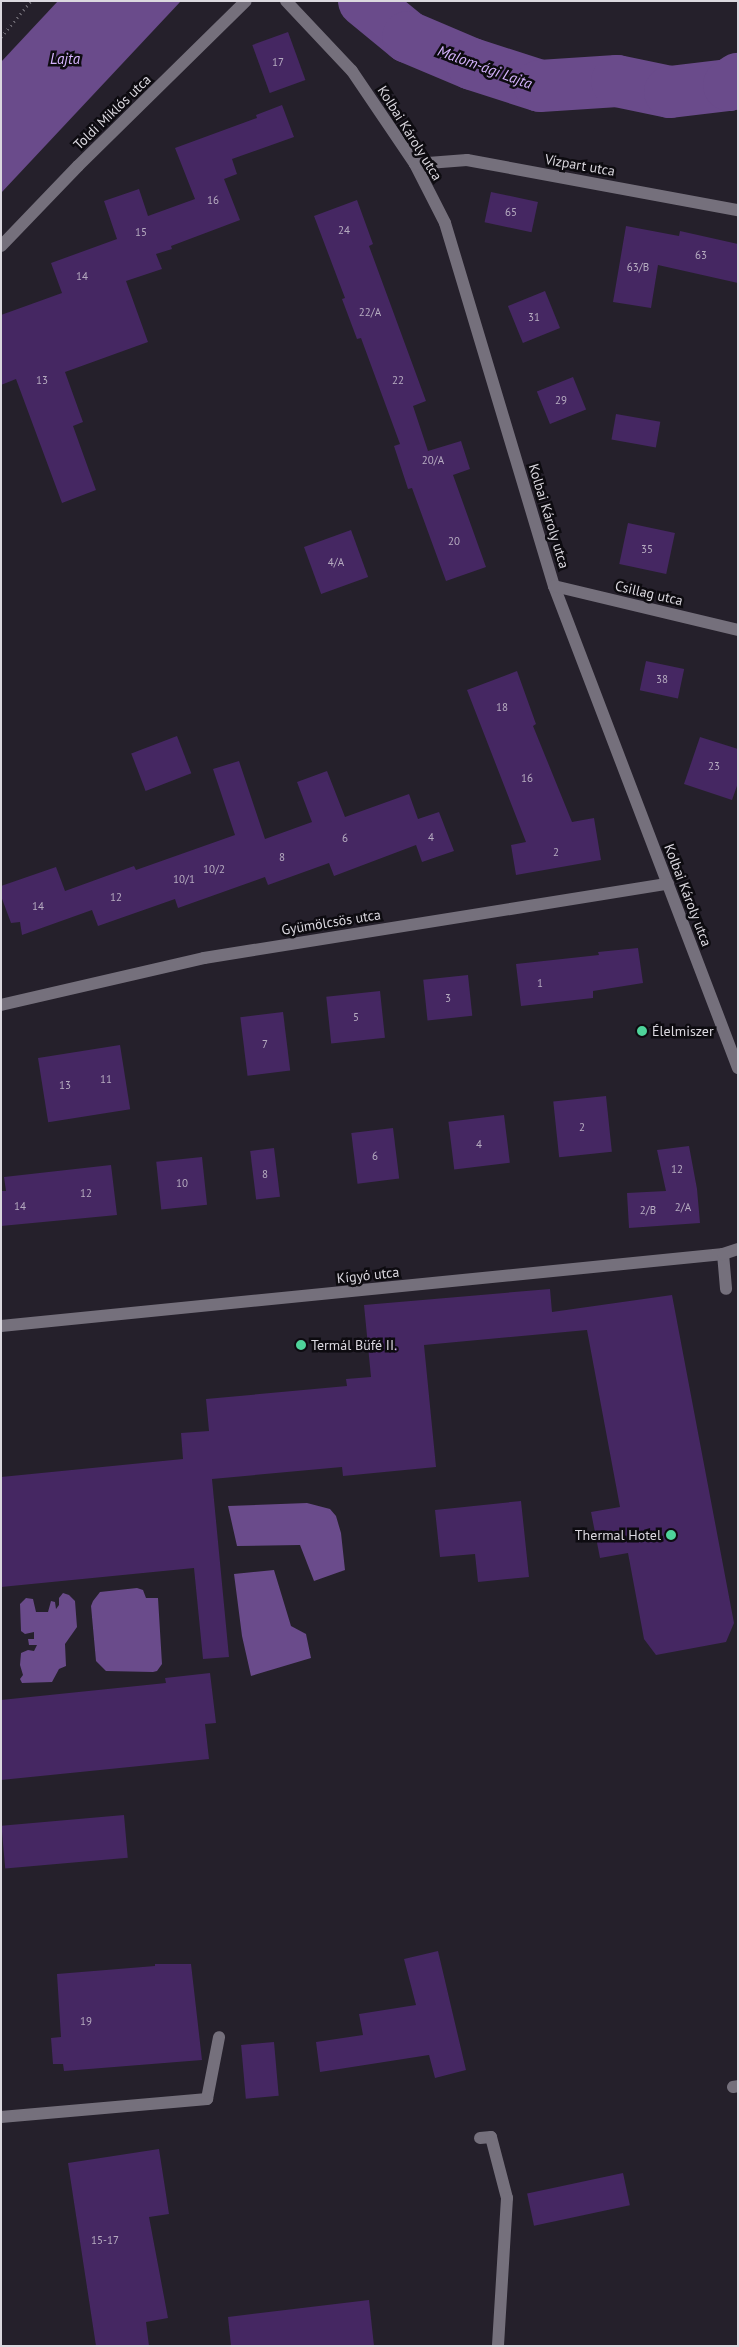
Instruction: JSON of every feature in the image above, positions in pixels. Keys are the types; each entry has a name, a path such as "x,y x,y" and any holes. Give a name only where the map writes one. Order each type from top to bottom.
{"street":[{"name":"Toldi Miklós utca","path":"1,246 78,166 246,1"},
{"name":"Kolbai Károly utca","path":"286,1 352,71 415,164 446,222 554,586 738,1068"},
{"name":"Vízpart utca","path":"415,164 466,160 738,210"},
{"name":"Csillag utca","path":"554,586 738,630"},
{"name":"Gyümölcsös utca","path":"1,1005 204,958 668,884"},
{"name":"Kígyó utca","path":"1,1326 723,1254 738,1249"},
{"path":"723,1254 726,1289"},
{"path":"1,2117 207,2099 219,2037"},
{"path":"480,2138 491,2138 507,2198 498,2346"}],"path":[{"path":"1,36 31,1"}],"water":[{"name":"Lajta","path":"58,1 181,1 1,193 1,62"},
{"path":"307,1503 330,1509 336,1516 341,1533 345,1570 314,1581 300,1545 237,1546 228,1506"},
{"path":"274,1570 291,1626 306,1634 311,1658 251,1676 242,1636 234,1574"},
{"path":"137,1588 143,1590 146,1598 158,1598 162,1664 157,1671 153,1672 106,1671 96,1661 91,1606 100,1592"},
{"path":"63,1593 69,1595 75,1601 77,1627 65,1644 66,1666 59,1669 52,1682 22,1683 20,1679 23,1675 20,1665 21,1653 28,1650 34,1651 37,1645 29,1645 28,1639 34,1639 34,1632 25,1634 21,1631 20,1604 26,1598 33,1599 36,1612 48,1612 51,1601 55,1602 56,1609 59,1605 59,1598"}],"building":[{"path":"288,32 305,80 270,93 252,45"},
{"path":"282,105 294,137 232,159 237,174 224,179 240,220 171,246 172,249 156,254 162,269 126,281 148,342 65,372 83,422 73,426 96,490 62,503 16,379 1,385 1,315 62,293 51,263 117,239 104,201 139,189 148,216 195,199 175,148 257,118 256,115"},
{"path":"491,192 538,202 532,232 485,222"},
{"path":"357,200 373,244 369,246 426,401 413,406 428,451 461,441 470,469 453,475 486,567 446,581 412,488 408,489 394,446 400,444 361,338 357,339 342,299 345,298 314,216"},
{"path":"626,226 679,236 680,231 738,244 738,283 658,265 651,308 613,302"},
{"path":"545,291 560,328 523,343 508,306"},
{"path":"573,377 586,409 550,424 537,392"},
{"path":"616,414 660,422 656,447 611,440"},
{"path":"628,523 675,533 666,574 619,564"},
{"path":"351,530 368,577 321,594 304,547"},
{"path":"646,661 684,669 678,698 640,690"},
{"path":"517,671 536,724 533,726 572,822 594,818 601,860 516,875 511,845 526,842 467,690"},
{"path":"177,736 191,773 146,791 131,754"},
{"path":"700,737 738,749 738,783 732,800 684,784"},
{"path":"239,761 265,839 312,822 297,782 327,771 345,817 409,794 418,819 439,812 454,851 422,862 416,845 334,876 329,863 268,885 265,877 178,908 175,899 98,926 92,910 22,935 20,922 11,923 1,896 1,886 56,867 65,891 134,866 136,870 235,835 213,769"},
{"path":"638,948 643,983 593,991 593,998 521,1006 516,964 599,955 598,952"},
{"path":"468,975 472,1016 428,1020 423,980"},
{"path":"380,991 385,1038 331,1043 326,997"},
{"path":"283,1012 290,1071 248,1076 240,1017"},
{"path":"120,1045 130,1109 48,1122 38,1058"},
{"path":"606,1096 612,1152 559,1157 553,1102"},
{"path":"504,1115 510,1163 454,1169 448,1122"},
{"path":"393,1128 399,1179 358,1184 351,1133"},
{"path":"689,1146 697,1189 700,1223 629,1228 627,1193 666,1191 657,1150"},
{"path":"274,1148 280,1197 256,1200 250,1151"},
{"path":"202,1157 207,1205 161,1210 156,1162"},
{"path":"111,1165 117,1215 1,1226 1,1191 6,1191 4,1177"},
{"path":"550,1289 552,1312 672,1295 734,1623 726,1642 656,1655 644,1639 628,1553 600,1558 591,1512 620,1507 587,1330 424,1345 436,1467 343,1476 342,1467 212,1479 229,1657 203,1659 194,1568 1,1587 1,1477 183,1459 181,1433 209,1431 206,1399 347,1386 346,1379 371,1377 364,1305"},
{"path":"521,1501 529,1577 478,1582 475,1554 440,1557 435,1510"},
{"path":"210,1673 216,1723 205,1724 209,1759 1,1780 1,1700 166,1683 165,1678"},
{"path":"124,1815 128,1858 5,1869 1,1826"},
{"path":"438,1951 466,2070 435,2078 429,2055 320,2072 316,2042 363,2035 359,2014 416,2005 404,1959"},
{"path":"155,1964 191,1964 202,2060 64,2071 63,2064 53,2064 51,2038 61,2037 57,1974 155,1966"},
{"path":"274,2042 279,2096 246,2099 241,2045"},
{"path":"159,2149 169,2214 149,2217 168,2318 146,2322 149,2346 96,2346 68,2163"},
{"path":"623,2173 630,2205 534,2226 527,2193"},
{"path":"369,2300 374,2346 231,2346 228,2317"}],"waterway":[{"name":"Malom-ági Lajta","path":"364,1 408,37 472,64 540,86 617,81 670,92 729,85 738,79"}],"place":[{"name":"Élelmiszer","path":"642,1031"},
{"name":"Termál Büfé II.","path":"301,1345"},
{"name":"Thermal Hotel","path":"671,1535"}]}
